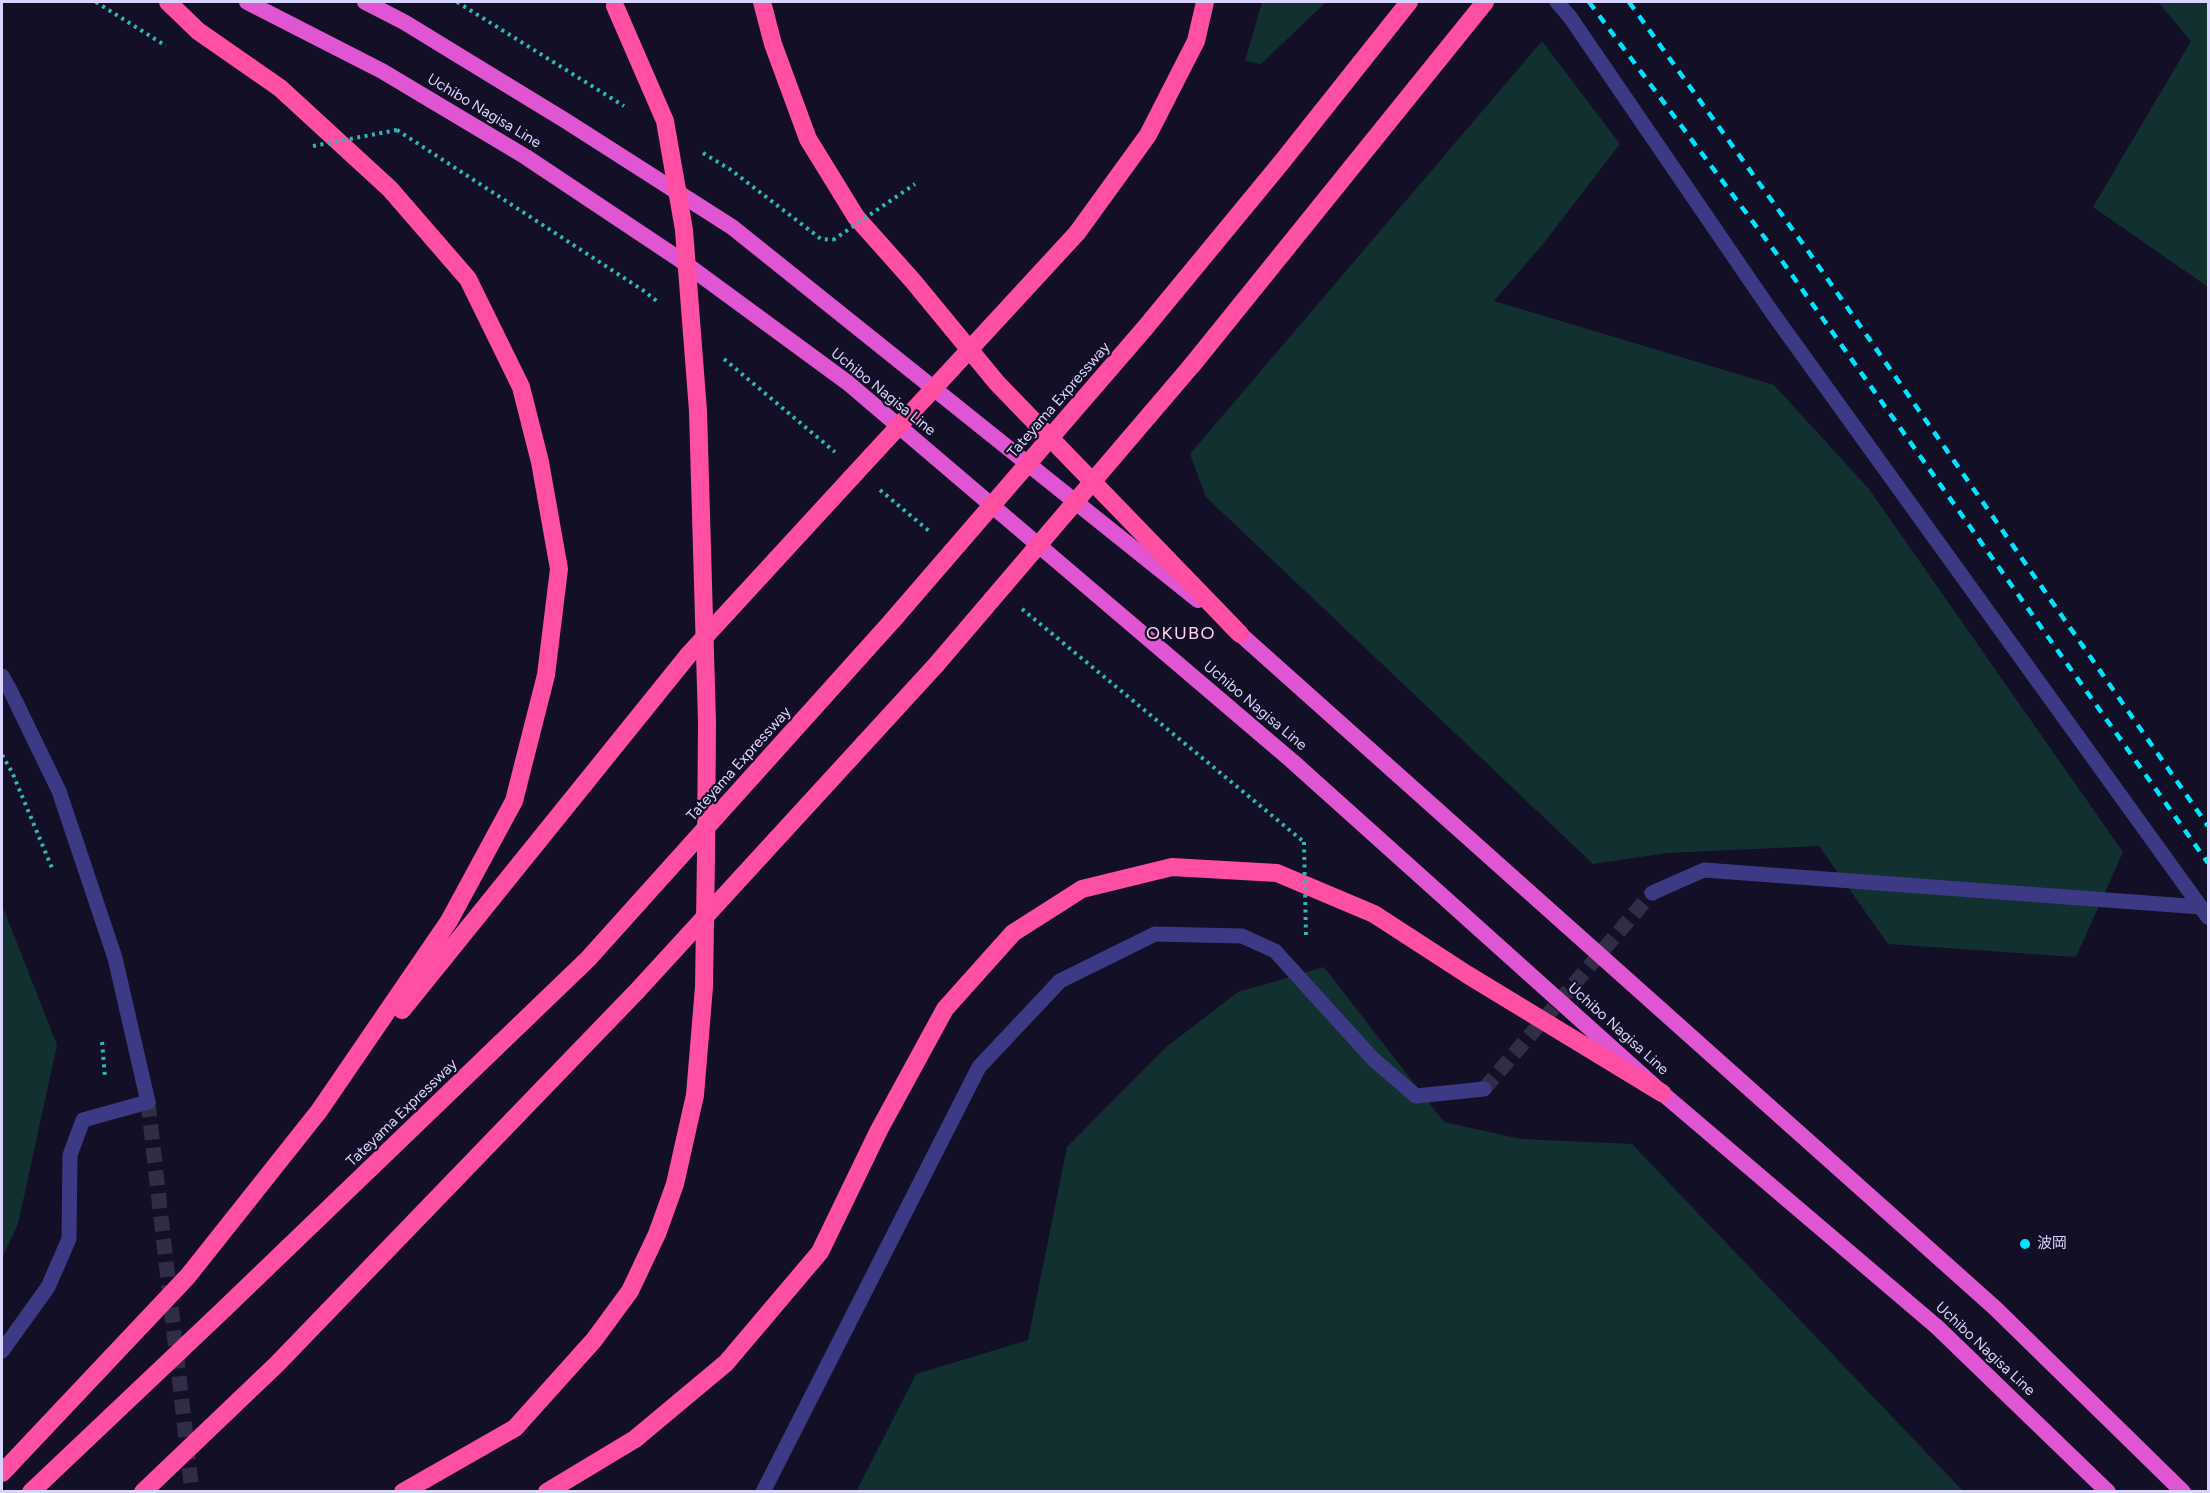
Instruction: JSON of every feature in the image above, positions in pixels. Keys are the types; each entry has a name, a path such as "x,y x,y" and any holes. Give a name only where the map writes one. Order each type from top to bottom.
{"highway":[{"path":"168,2 198,31 280,88 382,181 468,279 521,387 540,462 559,568 546,675 514,801 449,921 319,1111"},
{"name":"Uchibo Nagisa Line","path":"247,2 382,71 526,157 679,259 848,383 1292,761 1662,1093 1937,1327 2108,1491"},
{"path":"365,2 404,22 566,121 732,227 1240,634 1995,1308 2183,1491"},
{"path":"762,2 773,44 808,139 856,217 997,382 1240,634"},
{"path":"2,1473 188,1276 690,653 1077,233 1148,135 1196,41 1205,2"},
{"name":"Tateyama Expressway","path":"31,1491 588,959 892,621 1145,328 1281,164 1409,2"},
{"path":"143,1491 277,1364 637,992 936,665 1193,364 1485,2"},
{"path":"403,1491 515,1428 600,1332 630,1291 657,1234 675,1184 695,1095 704,987 706,856 706,722 698,411 684,230 665,121 613,4"},
{"path":"547,1491 635,1439 726,1364 820,1252 879,1130 945,1009 1013,933 1082,889 1172,867 1277,873 1374,914 1478,981 1662,1093"}],"street":[{"path":"1557,2 1570,17 1778,320 2205,912"},
{"path":"2,676 59,790 115,958 148,1102 83,1120 70,1155 69,1239 48,1287 2,1352"},
{"path":"1652,893 1704,870 2205,912"},
{"path":"763,1491 979,1067 1060,981 1155,934 1242,936 1275,951 1373,1059 1416,1096 1484,1089"}],"path":[{"path":"313,146 397,130"},
{"path":"833,240 915,184"},
{"path":"2,754 12,772 53,871"},
{"path":"1304,843 1306,937"},
{"path":"101,1032 105,1077"}],"green space":[{"path":"1262,2 1326,2 1261,64 1245,61"},
{"path":"2158,2 2208,2 2208,287 2093,207 2191,41"},
{"path":"1542,41 1620,144 1543,244 1494,301 1774,385 1869,489 2123,852 2076,957 1888,944 1819,846 1667,853 1593,864 1206,497 1190,454"},
{"path":"2,905 57,1045 18,1224 2,1258"},
{"path":"1324,967 1444,1122 1521,1139 1632,1144 1963,1491 856,1492 916,1374 1028,1340 1067,1147 1165,1048 1238,992"}],"tunnel":[{"path":"1484,1089 1652,893"},
{"path":"148,1102 192,1492"}],"railway":[{"path":"1589,2 1782,261 2208,863"},
{"path":"1629,2 1808,251 2208,826"}],"place":[{"name":"波岡","path":"2025,1244"}],"district":[{"name":"OKUBO","path":"1181,634"}]}
